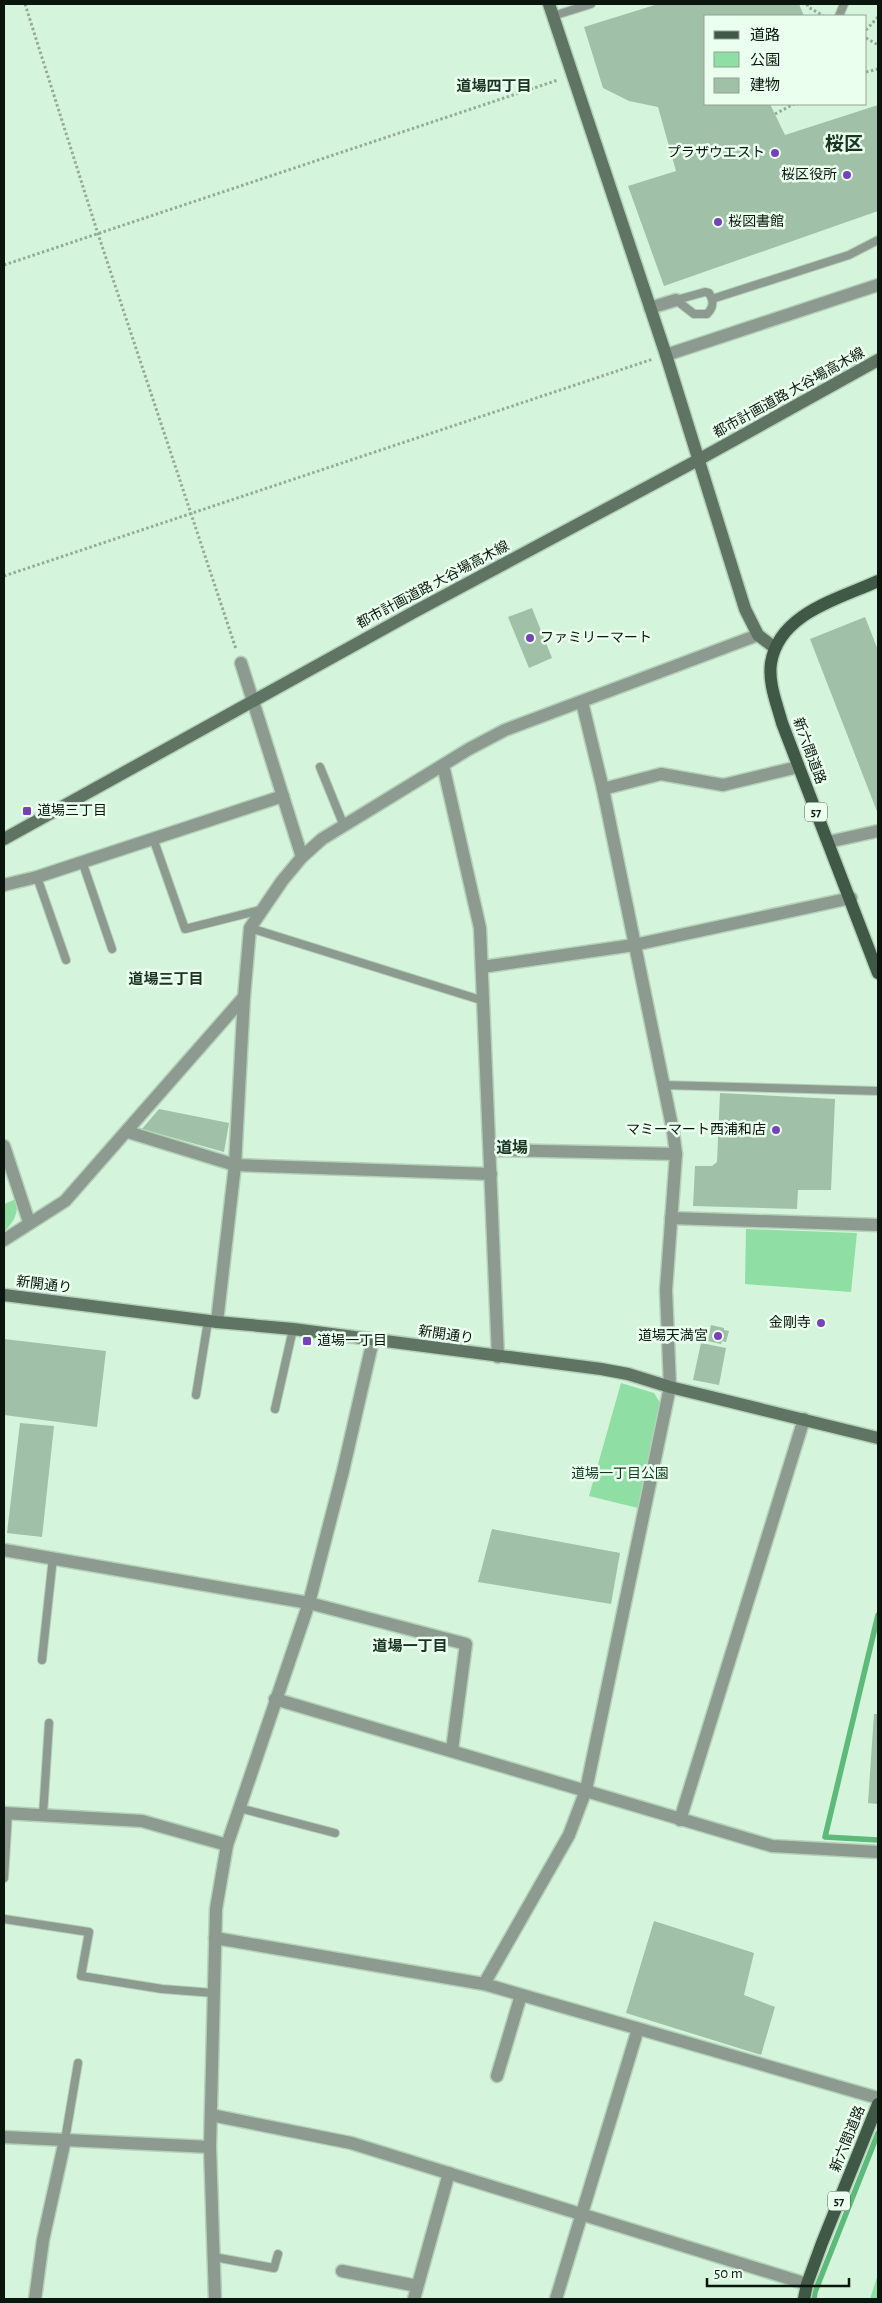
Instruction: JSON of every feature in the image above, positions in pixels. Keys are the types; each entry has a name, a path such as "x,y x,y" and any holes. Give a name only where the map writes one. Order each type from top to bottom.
{"main road":[{"name":"57","path":"775,648 794,621 878,581"},
{"name":"新六間道路","path":"775,648 771,664 771,681 782,723 851,898 878,973"},
{"name":"新六間道路","path":"804,2299 807,2284 878,2104"}],"street":[{"path":"551,10 666,355 745,609 758,635 775,648"},
{"path":"666,355 878,285"},
{"path":"650,308 676,300"},
{"name":"都市計画道路 大谷場高木線","path":"4,839 252,701 698,460 878,360"},
{"path":"213,1322 236,1165 244,997 250,928 260,910 282,881 302,857 322,839 443,765 505,730 758,635"},
{"path":"241,663 302,857"},
{"path":"484,1984 569,1835 586,1790 670,1386 666,1290 676,1154 673,1130 662,1085 603,788 582,702"},
{"path":"443,765 480,928 491,1150 498,1357"},
{"path":"603,788 662,774 723,785 798,766"},
{"path":"4,885 38,877 283,796"},
{"path":"828,842 878,831"},
{"path":"482,968 634,945 851,898"},
{"path":"4,1240 29,1222 65,1201 128,1132 244,997"},
{"path":"128,1132 236,1165 491,1174"},
{"path":"4,1146 29,1222"},
{"path":"491,1150 676,1154"},
{"path":"670,1218 878,1225"},
{"name":"新開通り","path":"4,1295 213,1322 294,1329 619,1372 878,1438"},
{"path":"215,2299 210,2147 216,1909 226,1844 309,1603 343,1471 373,1340"},
{"path":"680,1820 804,1419"},
{"path":"4,1550 309,1603 466,1644 452,1750"},
{"path":"275,1699 772,1846 878,1852"},
{"path":"6,1813 142,1821 226,1844"},
{"path":"216,1938 484,1984 878,2098"},
{"path":"497,2076 521,1995"},
{"path":"556,2299 638,2029"},
{"path":"211,2115 351,2143 807,2284"},
{"path":"4,2136 210,2147"},
{"path":"35,2299 43,2240 65,2140"},
{"path":"414,2299 449,2173"},
{"path":"342,2272 417,2286"}],"lane":[{"path":"551,10 591,4"},
{"path":"712,299 849,255 878,240"},
{"path":"693,293 709,293 712,299 711,310 707,314 700,314 690,311 676,300 693,293"},
{"path":"320,767 344,826"},
{"path":"153,838 185,929 260,910"},
{"path":"82,861 112,949"},
{"path":"38,877 66,960"},
{"path":"250,928 484,1001"},
{"path":"662,1085 878,1091"},
{"path":"196,1395 213,1322"},
{"path":"275,1409 294,1329"},
{"path":"42,1660 53,1557"},
{"path":"43,1815 49,1724"},
{"path":"239,1808 335,1833"},
{"path":"4,1878 6,1813"},
{"path":"4,1919 89,1932 81,1976 162,1989 214,1993"},
{"path":"65,2140 78,2063"},
{"path":"214,2257 274,2268 278,2254"}],"path":[{"path":"24,4 190,515 241,663"},
{"path":"807,4 808,7 822,15"},
{"path":"867,29 878,17"},
{"path":"867,39 878,45"},
{"path":"4,265 573,75"},
{"path":"775,114 792,105"},
{"path":"4,576 666,355"}],"green space":[{"path":"16,1199 17,1209 15,1217 4,1232 4,1204"},
{"path":"746,1229 857,1233 851,1292 745,1284"},
{"name":"道場一丁目公園","path":"621,1383 654,1393 662,1406 638,1508 589,1496"},
{"path":"878,2274 878,2299 870,2299"}],"building":[{"name":"プラザウエスト","path":"658,4 799,4 804,15 704,15 704,105 770,105 785,135 878,105 878,211 664,286 628,186 676,171 658,107 629,101 603,88 584,27"},
{"name":"ファミリーマート","path":"532,608 552,658 529,668 508,617"},
{"path":"865,617 878,650 878,814 810,639"},
{"name":"マミーマート西浦和店","path":"720,1093 835,1099 831,1190 798,1190 797,1209 693,1206 695,1166 712,1166 717,1162"},
{"path":"159,1109 229,1123 224,1152 142,1129"},
{"name":"道場天満宮","path":"711,1325 729,1331 726,1342 722,1341 721,1344 708,1341"},
{"path":"4,1339 106,1351 97,1427 4,1415"},
{"path":"701,1343 726,1348 719,1385 693,1380"},
{"path":"20,1423 54,1426 42,1537 7,1533"},
{"path":"492,1529 620,1553 611,1604 478,1582"},
{"path":"874,1714 878,1714 878,1804 868,1803"},
{"path":"654,1921 754,1953 744,1995 775,2007 761,2055 626,2013"}],"waterway":[{"path":"878,1615 825,1837 878,1840"},
{"path":"814,2299 815,2292 878,2133"}],"place":[{"name":"プラザウエスト","path":"775,153"},
{"name":"桜区役所","path":"847,175"},
{"name":"桜図書館","path":"718,222"},
{"name":"ファミリーマート","path":"530,638"},
{"name":"道場三丁目","path":"27,811"},
{"name":"マミーマート西浦和店","path":"776,1130"},
{"name":"金剛寺","path":"821,1323"},
{"name":"道場天満宮","path":"718,1336"},
{"name":"道場一丁目","path":"307,1341"}],"district":[{"name":"道場四丁目","path":"494,86"},
{"name":"桜区","path":"844,144"},
{"name":"道場三丁目","path":"166,979"},
{"name":"道場","path":"512,1148"},
{"name":"道場一丁目","path":"410,1646"}]}
